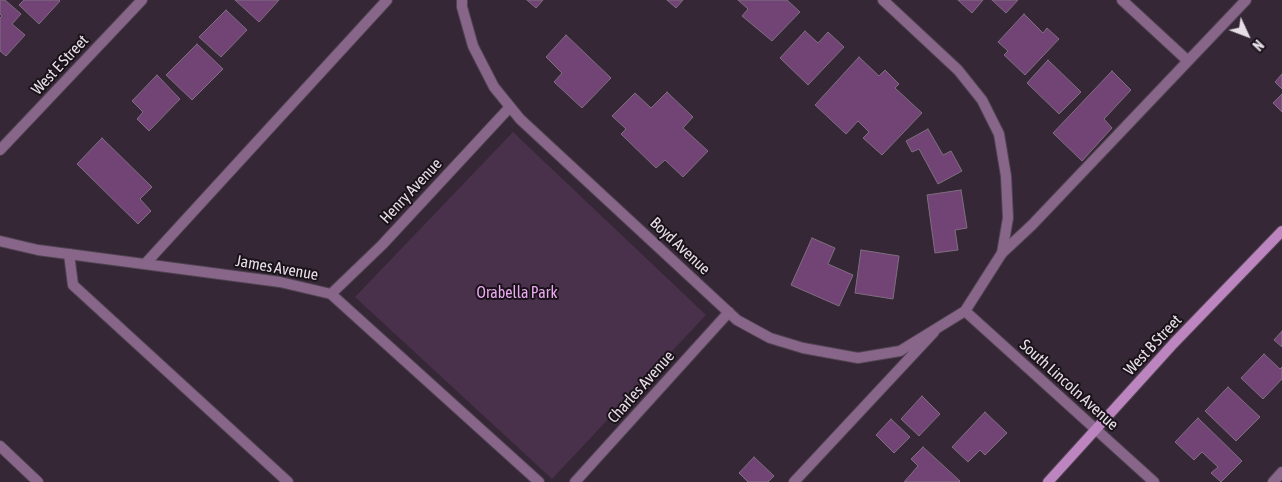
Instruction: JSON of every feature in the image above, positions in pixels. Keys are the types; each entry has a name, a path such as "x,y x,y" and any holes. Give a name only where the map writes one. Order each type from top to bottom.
{"street":[{"name":"West E Street","path":"0,150 142,0"},
{"path":"145,264 387,0"},
{"name":"Boyd Avenue","path":"462,0 462,7 473,46 494,87 520,119 738,320 770,338 803,348 858,358 900,351 934,332 965,311"},
{"path":"884,0 958,70 982,100 999,134 1006,176 1008,218 1002,252"},
{"path":"1122,0 1188,62"},
{"path":"965,311 1002,252 1246,0"},
{"name":"Henry Avenue","path":"331,294 382,245 510,107"},
{"name":"West B Street","path":"1048,482 1174,343 1282,231"},
{"name":"James Avenue","path":"0,241 38,250 280,282 331,294 539,482"},
{"path":"69,254 73,285 288,482"},
{"name":"South Lincoln Avenue","path":"965,311 1154,482"},
{"name":"Charles Avenue","path":"575,482 729,312"},
{"path":"794,482 934,332"},
{"path":"0,446 38,482"},
{"path":"1273,482 1282,472"}],"green space":[{"name":"Orabella Park","path":"513,132 706,315 552,479 355,297"}],"building":[{"path":"0,0 5,0 21,14 12,24 25,35 6,56 0,51 0,18 2,16 0,14"},
{"path":"24,0 60,1 39,24 19,5"},
{"path":"235,0 279,0 259,22"},
{"path":"527,0 543,0 536,8"},
{"path":"667,0 683,0 676,8"},
{"path":"738,0 787,0 800,12 772,41 742,16 748,9"},
{"path":"958,0 983,0 972,13"},
{"path":"992,0 1018,0 1006,13"},
{"path":"226,10 247,30 221,57 199,37"},
{"path":"1024,14 1043,33 1047,28 1059,39 1025,75 1004,55 1008,51 998,42"},
{"path":"805,31 818,43 828,32 844,47 808,85 780,58"},
{"path":"566,35 611,78 582,108 554,82 562,73 546,57"},
{"path":"197,44 223,69 192,100 166,75"},
{"path":"859,57 879,76 885,70 899,84 895,88 922,113 882,155 863,138 869,132 858,121 846,134 815,105"},
{"path":"1048,60 1081,92 1059,114 1027,83"},
{"path":"1112,71 1131,90 1104,119 1112,128 1082,161 1053,133"},
{"path":"1282,74 1282,89 1275,82"},
{"path":"157,75 180,99 149,131 137,119 143,112 132,101"},
{"path":"667,92 693,117 683,128 708,151 683,177 665,160 656,168 621,134 626,129 612,116 635,93 651,108"},
{"path":"1282,94 1282,112 1273,103"},
{"path":"928,129 943,155 951,151 962,171 938,184 919,149 912,152 906,141"},
{"path":"102,138 152,187 140,199 151,211 138,224 77,164"},
{"path":"961,190 967,228 955,230 958,250 935,253 927,195"},
{"path":"812,238 835,248 828,264 853,275 839,306 791,285"},
{"path":"861,250 899,256 893,299 855,293"},
{"path":"1282,331 1282,347 1274,340"},
{"path":"1264,354 1280,369 1282,367 1282,379 1263,399 1241,378"},
{"path":"1228,387 1260,417 1236,441 1205,411"},
{"path":"922,396 940,414 919,436 901,419"},
{"path":"985,412 1007,433 985,455 980,450 968,462 952,447"},
{"path":"1198,418 1242,461 1221,482 1211,473 1218,467 1202,452 1194,460 1175,442"},
{"path":"891,419 910,437 894,453 876,435"},
{"path":"923,447 960,481 904,482 918,466 911,459"},
{"path":"754,457 774,476 768,482 748,482 739,473"}]}
